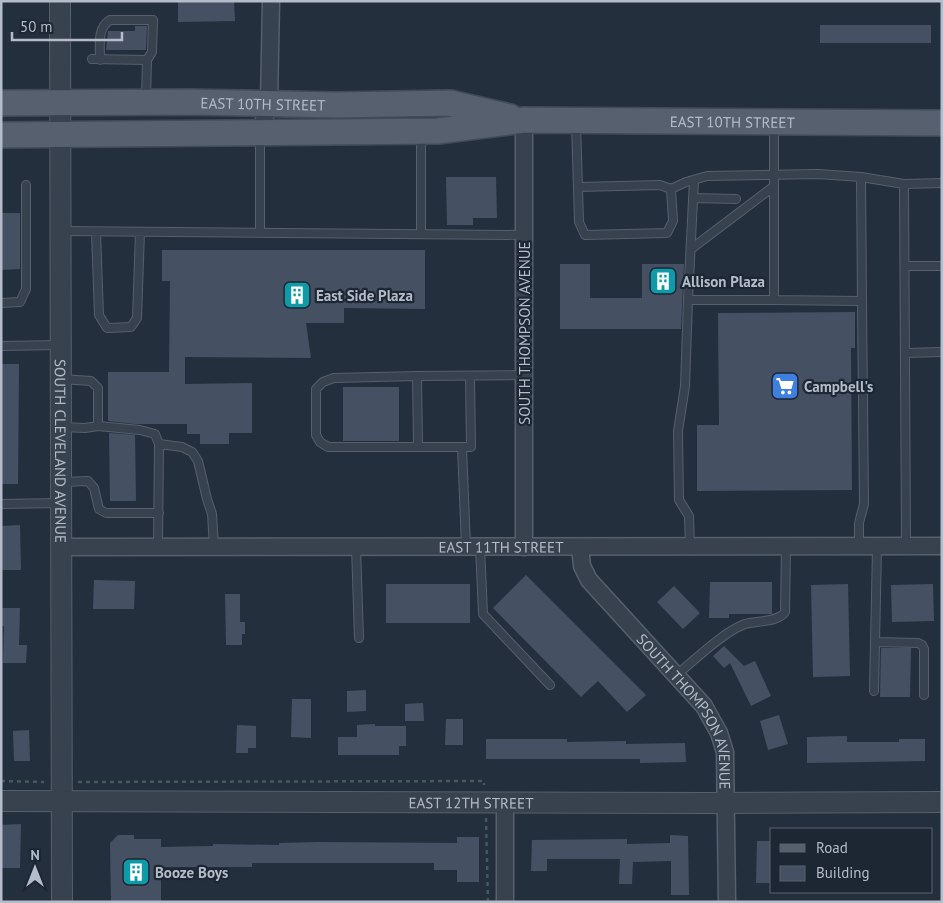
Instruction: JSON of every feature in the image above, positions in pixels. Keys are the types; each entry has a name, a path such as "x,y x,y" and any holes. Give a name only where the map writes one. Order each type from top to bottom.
{"main road":[{"name":"EAST 10TH STREET","path":"1,103 146,102 336,105 450,103 524,120"},
{"name":"EAST 10TH STREET","path":"1,135 60,133 421,132 524,120 942,123"}],"street":[{"name":"SOUTH CLEVELAND AVENUE","path":"60,1 62,902"},
{"path":"260,133 269,104 272,1"},
{"name":"SOUTH THOMPSON AVENUE","path":"524,120 524,547"},
{"name":"SOUTH THOMPSON AVENUE","path":"580,546 582,566 589,580 704,706 719,732 725,752 727,902"},
{"name":"EAST 11TH STREET","path":"61,548 942,546"},
{"name":"EAST 12TH STREET","path":"1,801 942,802"},
{"path":"505,802 505,902"}],"lane":[{"path":"146,102 147,60 152,52 153,20 110,20 104,24 100,31 96,60 147,60"},
{"path":"576,121 579,222 585,235 667,233 673,221 672,189"},
{"path":"774,122 774,300"},
{"path":"421,132 421,234"},
{"path":"260,133 260,233"},
{"path":"578,187 660,185 672,189 707,176 774,174 818,174 861,177 904,184 942,183"},
{"path":"859,546 859,523 864,504 861,177"},
{"path":"690,546 689,516 679,500 678,431 685,386 694,180"},
{"path":"904,184 906,546"},
{"path":"1,303 20,302 26,290 26,185"},
{"path":"690,249 773,187"},
{"path":"693,198 736,198"},
{"path":"60,231 524,235"},
{"path":"96,232 99,315 107,328 131,328 137,318 140,232"},
{"path":"905,266 942,266"},
{"path":"688,300 862,301"},
{"path":"1,346 61,345"},
{"path":"905,353 942,352"},
{"path":"470,376 472,446 328,447 320,442 316,435 316,389 323,382 334,378 524,375"},
{"path":"417,376 418,447"},
{"path":"61,379 91,381 98,388 98,426"},
{"path":"61,427 85,428 98,426 140,430 155,434 159,444 158,547"},
{"path":"159,444 182,447 192,452 198,461 212,514 214,547"},
{"path":"462,447 473,547 483,614 550,685"},
{"path":"61,482 88,481 94,488 99,508 106,513 159,513"},
{"path":"1,504 61,503"},
{"path":"676,675 743,625 757,620 776,619 782,616 785,612 786,546"},
{"path":"874,691 877,546"},
{"path":"356,547 359,638"},
{"path":"875,642 918,643 922,645 924,649 924,694"}],"path":[{"path":"1,781 44,782"}],"building":[{"path":"178,1 234,1 235,21 178,22"},
{"path":"820,25 931,25 931,43 820,43"},
{"path":"135,26 147,26 146,50 106,50 108,31 135,31"},
{"path":"446,177 496,177 497,218 473,218 473,225 447,225"},
{"path":"1,213 20,213 20,269 1,270"},
{"name":"East Side Plaza","path":"162,250 425,250 425,309 344,308 344,323 306,323 311,358 185,357 185,384 252,383 252,433 229,433 229,444 200,444 200,434 187,434 187,424 135,424 108,421 108,372 169,372 170,281 162,281"},
{"name":"Allison Plaza","path":"560,264 590,264 590,298 642,298 642,264 684,264 681,329 560,329"},
{"name":"Campbell's","path":"855,312 855,348 851,348 852,490 697,491 697,425 719,425 718,313"},
{"path":"1,364 19,364 18,484 1,484"},
{"path":"343,387 399,387 399,441 343,441"},
{"path":"109,433 135,435 136,501 110,501"},
{"path":"20,525 21,570 1,570 1,526"},
{"path":"526,575 646,695 627,712 598,681 581,697 493,608"},
{"path":"94,580 135,581 134,609 93,609"},
{"path":"710,582 772,582 772,614 729,614 729,618 709,618"},
{"path":"386,584 470,584 470,623 386,623"},
{"path":"848,584 850,676 813,677 811,585"},
{"path":"933,584 934,621 892,622 891,585"},
{"path":"674,586 700,613 683,629 657,602"},
{"path":"225,594 240,594 240,622 245,622 245,634 242,634 242,645 226,645"},
{"path":"1,608 20,608 19,645 27,645 26,663 3,663 4,626 1,626"},
{"path":"724,646 744,666 755,661 771,696 751,706 730,663 724,668 713,656"},
{"path":"881,648 911,648 910,697 880,697"},
{"path":"366,690 366,711 347,712 347,691"},
{"path":"292,699 311,699 311,738 291,737"},
{"path":"423,703 424,721 405,721 405,704"},
{"path":"779,715 788,744 768,750 760,721"},
{"path":"446,719 463,719 463,745 445,745"},
{"path":"375,724 375,726 406,726 406,746 399,746 399,755 338,755 338,737 357,737 357,725"},
{"path":"237,725 256,726 256,748 248,748 248,753 236,753"},
{"path":"29,730 30,761 14,761 13,731"},
{"path":"847,736 847,742 899,742 899,739 925,739 925,761 807,763 807,737"},
{"path":"486,739 567,739 567,742 626,741 626,744 685,743 686,762 640,763 640,759 486,759"},
{"path":"21,824 20,868 1,868 1,825"},
{"path":"118,835 134,835 134,839 161,839 161,847 213,846 213,844 279,845 279,843 318,842 457,843 457,837 479,837 479,882 457,882 457,870 434,870 434,863 252,863 252,867 161,867 161,902 111,902 110,843"},
{"path":"670,835 688,836 689,895 671,895 671,861 633,862 632,884 619,884 620,859 547,859 547,871 531,871 532,840 627,839 627,844 670,843"},
{"path":"757,841 770,841 770,883 756,883"}],"place":[{"name":"Allison Plaza","path":"663,281"},
{"name":"East Side Plaza","path":"297,295"},
{"name":"Campbell's","path":"785,386"},
{"name":"Booze Boys","path":"136,872"}]}
